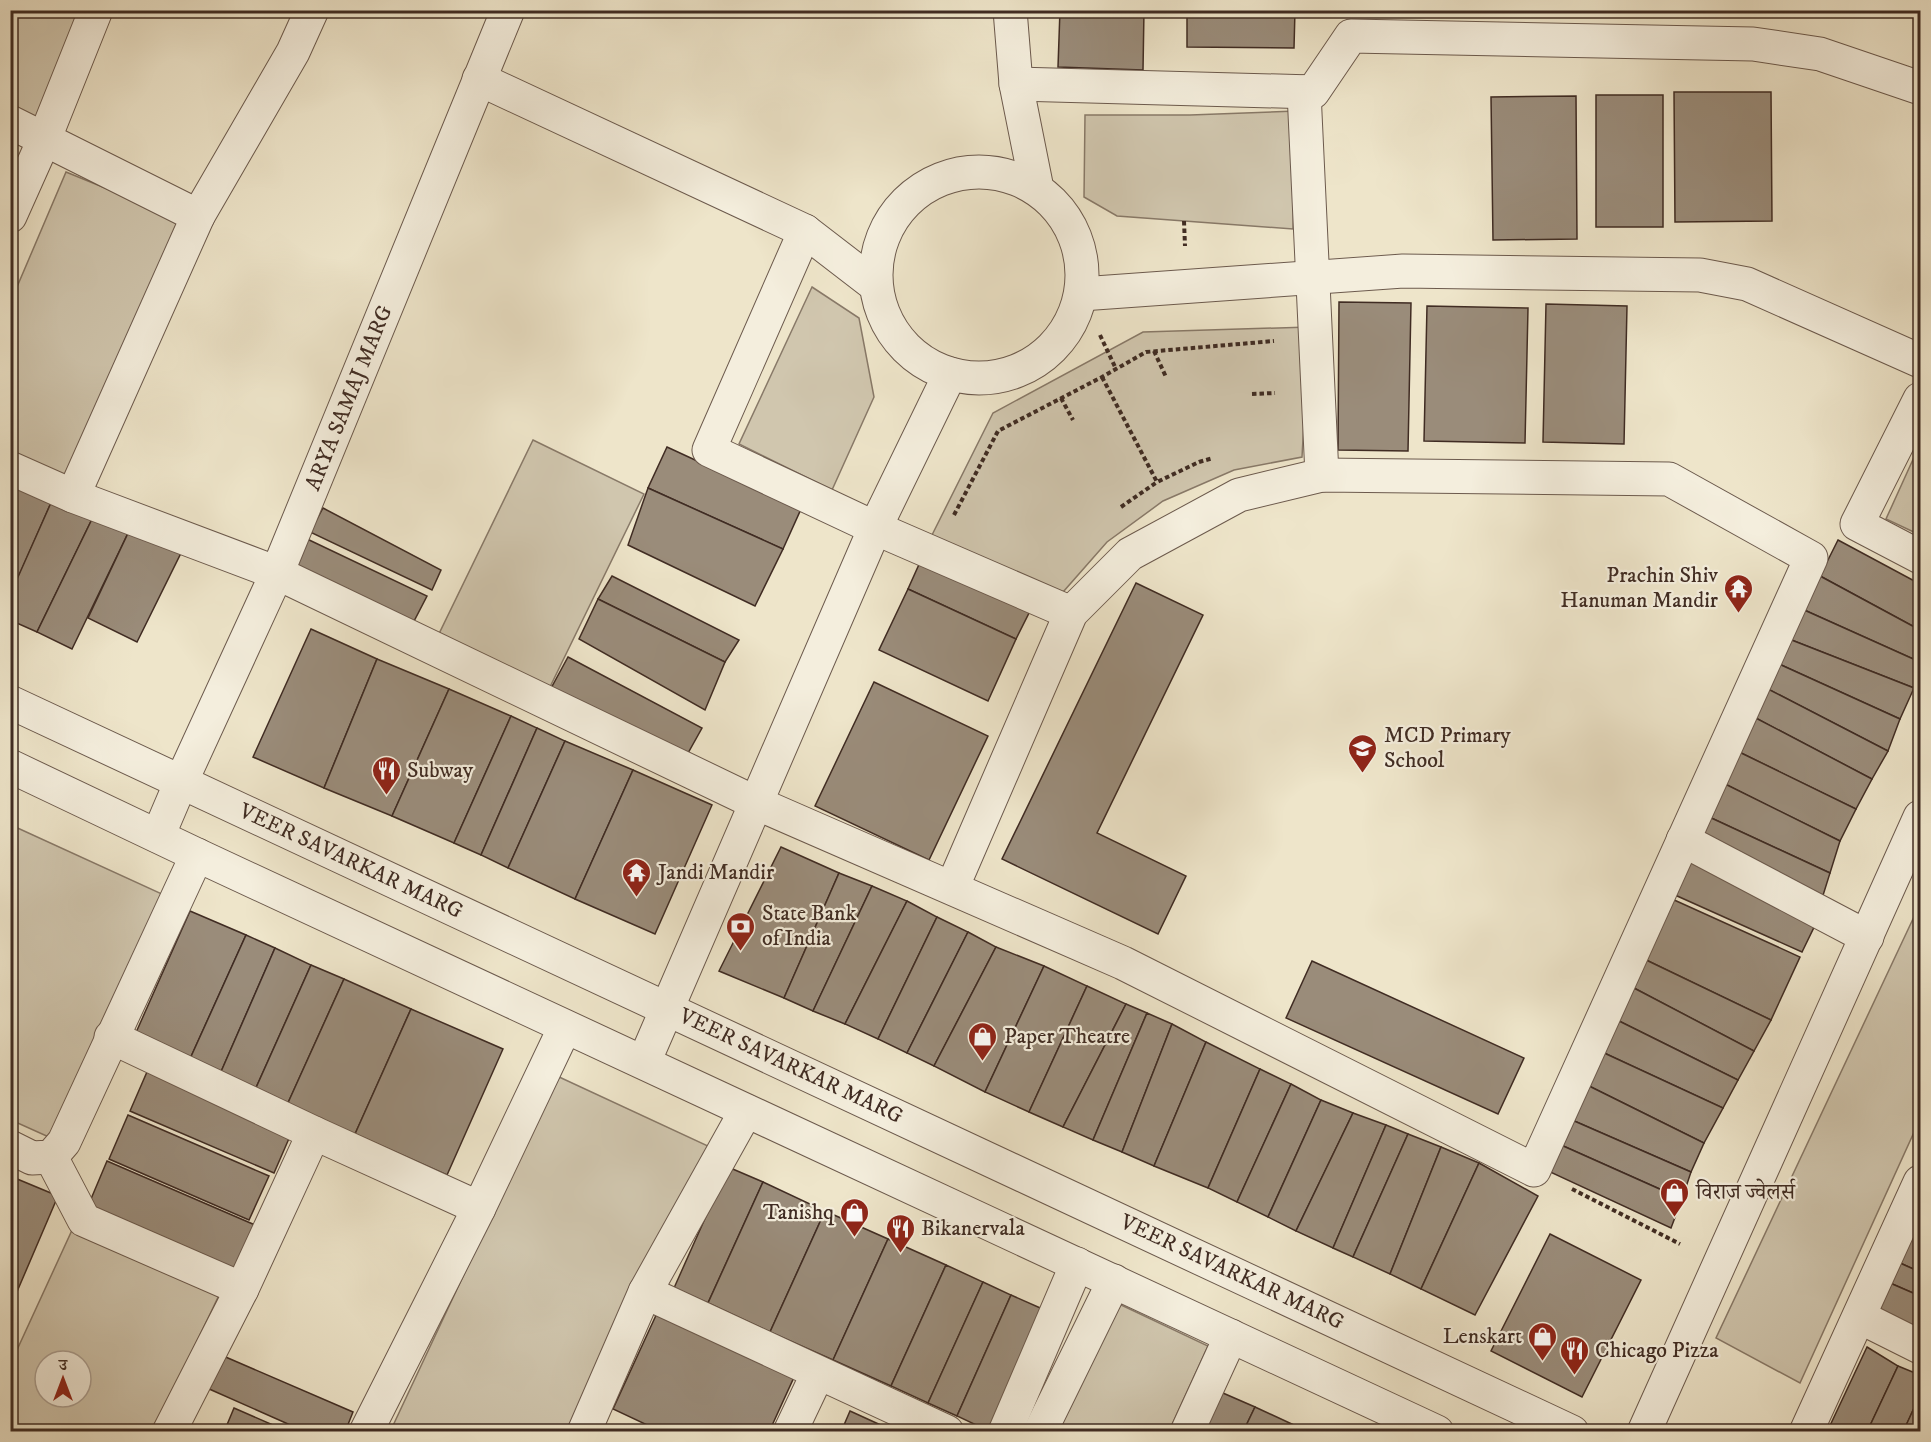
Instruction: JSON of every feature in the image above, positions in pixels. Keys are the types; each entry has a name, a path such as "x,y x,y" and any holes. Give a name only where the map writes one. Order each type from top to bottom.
{"street":[{"path":"10,216 44,140 96,10"},
{"path":"73,496 198,216 293,52 312,10"},
{"name":"ARYA SAMAJ MARG","path":"158,836 277,573 508,10"},
{"path":"1010,10 1016,84 1037,189"},
{"path":"1016,84 1313,92 1351,36 1753,44 1820,54 1920,88"},
{"path":"479,79 805,231 875,285"},
{"path":"1304,92 1322,475"},
{"path":"10,122 198,216"},
{"path":"967,172 1004,174 1037,189 1060,210 1073,234 1081,260 1081,294 1068,327 1053,346 1024,367 990,377 950,374 918,358 899,343 885,319 875,285 881,240 898,209 926,186 967,172"},
{"path":"805,231 709,450 875,528 1071,613"},
{"path":"1081,294 1312,276 1403,272 1700,275 1747,284 1920,361"},
{"path":"644,1062 875,528 950,374"},
{"path":"1920,399 1857,524 1920,557"},
{"path":"10,468 73,496 277,573 756,803 1123,963 1534,1170 1811,558 1669,479 1322,475 1239,495 1131,554 1071,613 952,888"},
{"name":"VEER SAVARKAR MARG","path":"10,702 1572,1431"},
{"path":"10,766 196,855 1114,1281 1423,1428"},
{"path":"1644,1431 1920,817"},
{"path":"1683,840 1867,937"},
{"path":"10,1147 32,1158 51,1157 64,1142 196,855"},
{"path":"366,1431 479,1208 565,1027"},
{"path":"111,1037 479,1208"},
{"path":"584,1431 645,1292 746,1111"},
{"path":"169,1431 242,1289 314,1133"},
{"path":"51,1157 84,1220 242,1289"},
{"path":"1806,1431 1920,1182"},
{"path":"1005,1431 1077,1264"},
{"path":"1040,1431 1114,1281"},
{"path":"645,1292 947,1431"},
{"path":"1860,1317 1920,1347"},
{"path":"1187,1431 1231,1336"},
{"path":"790,1431 818,1373"}],"path":[{"path":"951,521 998,431 1146,352 1284,340"},
{"path":"1154,351 1166,377"},
{"path":"1102,377 1157,482"},
{"path":"1252,394 1278,392 1278,402"},
{"path":"1061,398 1073,420"},
{"path":"1115,511 1157,482 1199,462 1217,457"},
{"path":"1534,1170 1719,1264"}],"shaded area":[{"path":"10,11 106,11 51,128 11,108"},
{"path":"1296,111 1293,229 1117,216 1084,197 1085,115 1190,115"},
{"path":"66,172 186,221 67,482 11,460 11,301"},
{"path":"812,287 859,318 874,397 832,490 739,444"},
{"path":"1309,327 1302,457 1234,470 1163,501 1107,542 1063,592 928,543 993,413 1143,332"},
{"path":"533,440 644,494 547,693 436,640"},
{"path":"1920,444 1920,535 1886,519"},
{"path":"11,825 162,894 51,1138 11,1120"},
{"path":"1920,904 1920,1119 1800,1383 1716,1338"},
{"path":"557,1076 708,1146 574,1431 390,1432"},
{"path":"73,1228 221,1291 154,1431 11,1432 11,1363"},
{"path":"1117,1303 1208,1346 1169,1431 1055,1432"}],"building":[{"path":"1060,10 1144,10 1143,70 1058,67"},
{"path":"1187,10 1295,10 1294,48 1187,47"},
{"path":"1674,92 1771,92 1772,221 1675,222"},
{"path":"1596,95 1663,95 1663,227 1596,227"},
{"path":"1576,96 1577,239 1493,240 1491,97"},
{"path":"1339,302 1411,303 1408,451 1338,450"},
{"path":"1546,304 1627,306 1624,444 1543,442"},
{"path":"1427,306 1528,308 1525,443 1424,441"},
{"path":"667,447 801,509 783,549 648,488"},
{"path":"10,477 54,496 11,594 10,593"},
{"path":"648,488 783,549 755,606 628,545"},
{"path":"54,496 95,513 37,632 10,620 10,595"},
{"path":"323,508 441,570 432,590 310,532"},
{"path":"95,513 130,529 72,649 37,632"},
{"path":"130,529 181,553 137,642 88,618"},
{"path":"305,538 427,596 412,625 294,566"},
{"path":"1838,540 1920,584 1920,630 1820,576"},
{"path":"921,560 1030,611 1016,639 908,589"},
{"path":"612,576 739,640 725,662 598,599"},
{"path":"1820,576 1920,630 1920,662 1802,609"},
{"path":"1136,583 1203,615 1097,833 1186,876 1158,934 1002,859"},
{"path":"908,589 1016,639 988,701 879,650"},
{"path":"598,599 725,662 705,710 579,639"},
{"path":"1802,609 1920,662 1920,674 1914,688 1789,639"},
{"path":"311,629 377,659 324,788 253,757"},
{"path":"1789,639 1914,688 1900,719 1779,664"},
{"path":"568,657 702,728 683,762 549,692"},
{"path":"377,659 449,689 392,816 324,788"},
{"path":"1779,664 1900,719 1888,751 1766,688"},
{"path":"874,682 988,736 929,860 815,806"},
{"path":"1766,688 1888,751 1872,779 1750,715"},
{"path":"449,689 511,716 454,843 392,816"},
{"path":"1750,715 1872,779 1856,809 1735,750"},
{"path":"511,716 537,728 481,855 454,843"},
{"path":"537,728 565,741 508,868 481,855"},
{"path":"565,741 633,770 575,899 508,868"},
{"path":"1735,750 1856,809 1840,841 1721,782"},
{"path":"633,770 712,805 655,934 575,899"},
{"path":"1721,782 1840,841 1830,873 1707,816"},
{"path":"1707,816 1830,873 1820,905 1696,840"},
{"path":"781,847 839,873 784,998 719,971"},
{"path":"1691,856 1819,917 1802,952 1675,895"},
{"path":"839,873 872,886 813,1011 784,998"},
{"path":"872,886 907,901 845,1024 813,1011"},
{"path":"1672,899 1800,957 1771,1020 1644,959"},
{"path":"907,901 937,917 878,1039 845,1024"},
{"path":"190,911 246,935 189,1061 134,1037"},
{"path":"937,917 968,932 907,1053 878,1039"},
{"path":"968,932 996,947 934,1066 907,1053"},
{"path":"246,935 275,948 220,1074 189,1061"},
{"path":"996,947 1044,966 985,1092 934,1066"},
{"path":"275,948 311,965 255,1090 220,1074"},
{"path":"1644,959 1771,1020 1754,1051 1632,987"},
{"path":"1312,961 1524,1058 1498,1114 1286,1018"},
{"path":"311,965 344,979 287,1105 255,1090"},
{"path":"1044,966 1087,986 1029,1112 985,1092"},
{"path":"344,979 411,1009 355,1134 287,1105"},
{"path":"1087,986 1126,1004 1063,1127 1029,1112"},
{"path":"1632,987 1754,1051 1738,1080 1617,1020"},
{"path":"1126,1004 1147,1013 1093,1140 1063,1127"},
{"path":"411,1009 503,1049 447,1175 355,1134"},
{"path":"1147,1013 1172,1024 1122,1152 1093,1140"},
{"path":"1617,1020 1738,1080 1723,1108 1602,1052"},
{"path":"1172,1024 1206,1042 1154,1166 1122,1152"},
{"path":"1206,1042 1260,1069 1208,1188 1154,1166"},
{"path":"1602,1052 1723,1108 1704,1143 1587,1085"},
{"path":"150,1065 294,1127 274,1173 130,1111"},
{"path":"1260,1069 1291,1084 1237,1202 1208,1188"},
{"path":"1291,1084 1321,1100 1268,1217 1237,1202"},
{"path":"1587,1085 1704,1143 1691,1172 1572,1120"},
{"path":"1321,1100 1353,1113 1296,1231 1268,1217"},
{"path":"1353,1113 1386,1125 1333,1248 1296,1231"},
{"path":"128,1115 269,1176 249,1220 109,1159"},
{"path":"1572,1120 1691,1172 1682,1199 1561,1145"},
{"path":"1386,1125 1408,1134 1353,1257 1333,1248"},
{"path":"1408,1134 1441,1147 1390,1274 1353,1257"},
{"path":"1561,1145 1682,1199 1671,1228 1548,1171"},
{"path":"1441,1147 1479,1163 1421,1289 1390,1274"},
{"path":"107,1161 255,1225 236,1270 88,1206"},
{"path":"1479,1163 1538,1196 1475,1315 1421,1289"},
{"path":"728,1167 763,1182 708,1303 674,1288"},
{"path":"10,1176 58,1196 10,1308"},
{"path":"763,1182 825,1211 770,1332 708,1303"},
{"path":"825,1211 888,1239 833,1360 770,1332"},
{"path":"1920,1215 1920,1241 1912,1238"},
{"path":"1550,1234 1641,1280 1582,1397 1491,1351"},
{"path":"1912,1238 1920,1241 1920,1272 1900,1263"},
{"path":"888,1239 946,1265 891,1386 833,1360"},
{"path":"1900,1263 1920,1272 1920,1296 1890,1283"},
{"path":"946,1265 983,1282 928,1403 891,1386"},
{"path":"983,1282 1011,1295 957,1416 928,1403"},
{"path":"1890,1283 1920,1296 1920,1336 1875,1315"},
{"path":"1011,1295 1047,1311 991,1432 957,1416"},
{"path":"658,1311 795,1375 769,1432 662,1432 613,1409"},
{"path":"1867,1347 1898,1366 1867,1432 1827,1432"},
{"path":"221,1355 353,1412 345,1432 306,1432 207,1388"},
{"path":"1898,1366 1920,1375 1920,1395 1903,1432 1867,1432"},
{"path":"1216,1390 1255,1407 1243,1432 1197,1432"},
{"path":"1920,1395 1920,1432 1903,1432"},
{"path":"1255,1407 1309,1432 1243,1432"},
{"path":"234,1408 289,1432 224,1432"},
{"path":"850,1411 896,1432 841,1432"}],"place":[{"name":"Prachin Shiv Hanuman Mandir","path":"1739,614"},
{"name":"MCD Primary School","path":"1363,774"},
{"name":"Subway","path":"386,796"},
{"name":"Jandi Mandir","path":"637,898"},
{"name":"State Bank of India","path":"741,952"},
{"name":"Paper Theatre","path":"983,1062"},
{"name":"विराज ज्वेलर्स","path":"1675,1218"},
{"name":"Tanishq","path":"855,1238"},
{"name":"Bikanervala","path":"900,1254"},
{"name":"Lenskart","path":"1543,1362"},
{"name":"Chicago Pizza","path":"1574,1376"}]}
